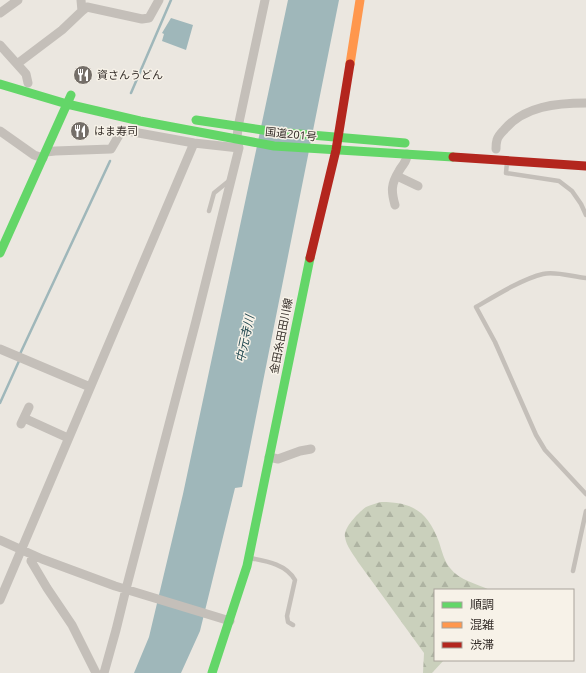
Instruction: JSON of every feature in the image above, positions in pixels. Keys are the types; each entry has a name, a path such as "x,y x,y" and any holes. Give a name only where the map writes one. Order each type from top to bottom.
{"main road":[{"name":"金田糸田田川線","path":"216,671 248,558 305,278 336,150 360,0"},
{"path":"0,74 67,94 67,104 0,253"},
{"name":"国道201号","path":"0,84 67,104 140,121 274,146 586,166"},
{"name":"国道201号","path":"187,119 276,132 417,144"},
{"path":"564,155 586,157"}],"street":[{"path":"0,13 18,0"},
{"path":"81,0 82,11"},
{"path":"17,64 62,30 87,7 142,19 149,18 159,0"},
{"path":"104,673 129,590 242,139 262,2"},
{"path":"0,44 26,74 28,83"},
{"path":"496,149 497,139 507,126 519,116 550,105 586,103"},
{"path":"0,131 34,155 44,155 55,150 111,149 122,130 194,143 239,148"},
{"path":"0,600 194,143"},
{"path":"395,205 391,190 399,170 407,160 407,154"},
{"path":"396,176 418,186"},
{"path":"0,349 90,387"},
{"path":"29,407 23,421 68,438"},
{"path":"269,456 278,459 300,450 311,449"},
{"path":"0,540 33,555 115,586 230,621"},
{"path":"33,555 32,561 72,625 96,673"}],"lane":[{"path":"507,160 506,173 559,181 572,190 586,215"},
{"path":"209,211 214,193 231,179"},
{"path":"586,278 544,274 508,289 476,307 495,342 536,435 545,450 586,494"},
{"path":"573,571 586,511"},
{"path":"248,558 272,562 292,575 295,580 287,616 288,622 293,625"}],"green space":[{"path":"392,502 411,507 418,511 430,523 439,542 443,556 450,568 463,579 488,589 434,589 434,661 443,661 432,673 423,673 424,653 348,547 345,537 346,529 356,516 366,507 375,503"}],"water":[{"name":"中元寺川","path":"288,0 339,0 242,487 235,488 200,631 181,673 134,673 149,637 183,494"},
{"path":"171,18 193,25 186,50 162,41 164,34 162,33"}],"waterway":[{"path":"131,93 171,0"},
{"path":"20,354 110,161"},
{"path":"0,403 19,361 18,359"}],"traffic: fast":[{"path":"0,84 67,104 140,121 274,146 453,157"},
{"path":"0,253 71,95"},
{"path":"196,120 276,132 405,143"},
{"path":"212,673 247,566 310,258"}],"traffic: slow":[{"path":"350,64 360,0"}],"traffic: jam":[{"path":"310,258 336,150 350,64"},
{"path":"453,157 586,166"}],"place":[{"name":"資さんうどん","path":"83,75"},
{"name":"はま寿司","path":"80,131"}]}
